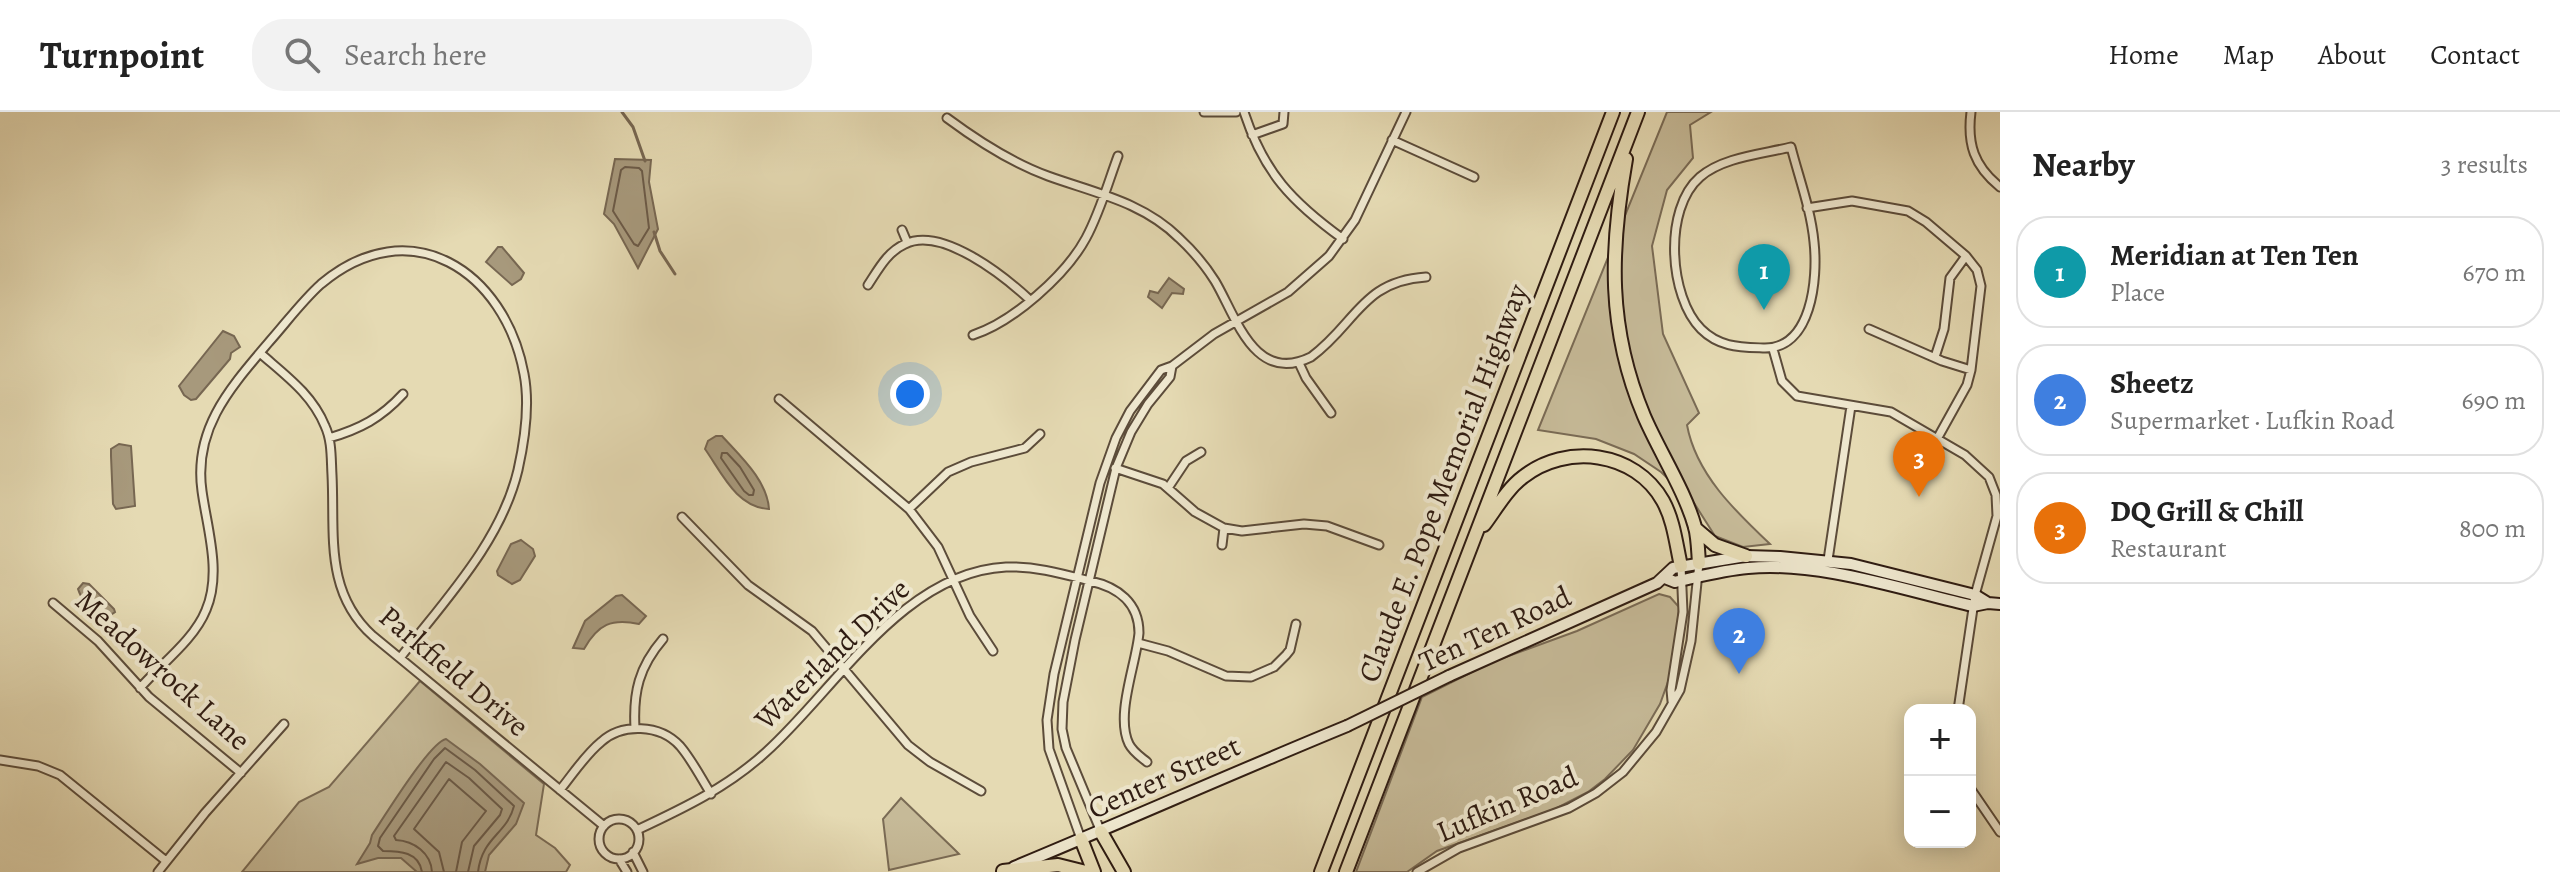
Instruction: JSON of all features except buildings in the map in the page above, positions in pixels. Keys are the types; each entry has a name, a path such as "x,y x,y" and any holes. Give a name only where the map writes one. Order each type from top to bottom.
{"highway":[{"name":"Claude E. Pope Memorial Highway","path":"1321,871 1613,112"},
{"name":"Claude E. Pope Memorial Highway","path":"1346,872 1638,112"},
{"path":"1632,128 1613,248 1616,314 1629,373 1643,414 1695,528 1699,563"},
{"path":"1473,541 1507,493 1527,474 1555,459 1593,455 1624,466 1644,478 1654,489 1673,524 1681,566"},
{"path":"1695,528 1715,545 1746,556"},
{"path":"1101,832 1124,872"},
{"path":"1081,839 1094,872"},
{"path":"1002,872 1058,865 1086,872"}],"main road":[{"name":"Ten Ten Road","path":"1347,726 1665,578 1673,568 1681,566 1746,556 1828,560 1974,600"},
{"name":"Ten Ten Road","path":"1665,578 1675,582 1749,568 1811,571 2000,604"},
{"name":"Center Street","path":"1002,872 1347,726"}],"street":[{"path":"1204,112 1236,112"},
{"path":"1244,112 1259,151 1285,190 1343,239"},
{"path":"1252,135 1283,124 1284,112"},
{"path":"1081,839 1049,749 1047,720 1054,674 1105,465 1130,411 1161,370 1172,366 1196,346 1301,282 1343,239 1406,112"},
{"path":"1971,112 1969,130 1972,150 1982,170 2000,187"},
{"path":"947,118 1021,164 1145,212 1180,239 1208,271 1246,340 1271,360 1299,363 1321,350 1379,290 1400,280 1426,277"},
{"path":"1392,140 1474,177"},
{"path":"1791,147 1807,208 1815,258 1807,317 1793,338 1773,349 1718,342 1696,323 1683,294 1674,255 1675,225 1689,190 1707,172 1717,166 1791,147"},
{"path":"973,335 1005,321 1079,250 1118,156"},
{"path":"1807,208 1852,201 1898,208 1926,222 1966,256 1977,270 1981,286 1971,370 1967,385 1937,439"},
{"path":"902,230 907,242"},
{"path":"868,285 890,254 907,242 930,241 956,250 1000,274 1030,300"},
{"path":"140,688 195,629 208,605 211,544 201,481 203,445 221,401 306,299 329,278 370,255 400,250 436,256 463,270 490,297 512,333 525,376 527,402 524,439 515,481 503,513 485,546 400,658"},
{"path":"1935,357 1944,329 1950,278 1966,256"},
{"path":"1869,329 1971,370"},
{"path":"1773,349 1782,381 1797,396 1891,412 1984,470 1996,495 1998,508 1974,600 1959,704"},
{"name":"Parkfield Drive","path":"260,353 308,397 321,416 329,438 335,569 340,591 363,627 604,826"},
{"path":"1299,363 1331,413"},
{"path":"1101,832 1070,762 1062,729 1063,702 1116,468 1131,432 1170,377 1172,366"},
{"path":"329,438 369,424 403,394"},
{"path":"779,399 909,509 938,547 970,616 993,651"},
{"path":"1828,560 1851,406"},
{"path":"909,509 948,472 971,462 1025,448 1040,434"},
{"path":"1168,488 1186,461 1201,452"},
{"path":"1105,465 1141,475 1168,488 1195,512 1224,528 1242,531 1318,525 1337,528 1379,545"},
{"path":"682,517 748,585 812,631 908,745 943,771 981,791"},
{"path":"1222,545 1224,528"},
{"name":"Lufkin Road","path":"1417,872 1459,848 1569,808 1596,793 1623,772 1646,746 1680,690 1691,641 1699,563"},
{"name":"Lufkin Road","path":"1672,701 1683,612 1681,566"},
{"name":"Waterland Drive","path":"637,830 731,781 768,750 904,611 919,598 955,580 1004,567 1040,570 1110,587 1130,602 1139,622 1138,643"},
{"name":"Meadowrock Lane","path":"53,603 98,641 140,688 241,773"},
{"path":"1147,762 1130,745 1126,728 1126,704 1138,643 1168,651 1226,676 1251,677 1266,672 1286,655 1296,624"},
{"path":"635,728 638,677 649,655 663,639"},
{"path":"158,872 205,813 284,724"},
{"path":"560,790 604,739 635,728 655,732 676,742 711,794"},
{"path":"0,760 28,763 60,775 166,861"},
{"path":"1976,797 2000,832"},
{"path":"619,859 633,852 638,842 637,830 622,819 604,826 599,838 603,850 619,859 627,872"},
{"path":"633,852 643,872"}],"shaded area":[{"path":"1667,112 1711,112 1690,125 1693,158 1667,190 1652,246 1663,334 1699,413 1687,425 1699,460 1731,505 1770,544 1743,547 1715,536 1694,503 1661,472 1634,454 1596,439 1538,430"},
{"path":"1659,594 1670,597 1679,607 1674,665 1660,704 1633,750 1605,779 1588,792 1555,809 1437,851 1407,872 1356,872 1422,697 1492,662 1577,631"},
{"path":"420,681 544,784 536,835 555,848 570,865 566,872 242,872 299,802 329,787"},
{"path":"901,798 959,854 889,870 883,819"}],"water":[{"path":"615,159 651,160 649,182 658,229 638,268 614,224 604,214"},
{"path":"498,247 502,247 524,273 512,285 486,262"},
{"path":"1169,278 1184,289 1183,294 1172,293 1162,308 1148,297 1150,291 1158,293"},
{"path":"223,331 234,336 240,347 231,353 230,359 196,399 191,400 179,386"},
{"path":"722,436 752,469 763,488 769,509 747,502 724,478 705,449 708,441"},
{"path":"119,444 131,446 135,506 116,509 113,504 111,449"},
{"path":"521,540 533,549 535,556 520,580 512,584 497,571 511,544"},
{"path":"83,583 89,584 115,612 103,620 95,614 78,589"},
{"path":"622,595 646,616 639,624 621,622 607,625 595,634 584,649 573,648 585,621 616,596"},
{"path":"446,739 524,803 516,824 489,855 485,872 417,872 401,858 378,858 357,864 372,835 408,781 429,753"}],"waterway":[{"path":"622,112 633,127 645,161"},
{"path":"654,232 660,251 675,274"}],"place":[{"name":"Meridian at Ten Ten","path":"1764,310"},
{"name":"DQ Grill & Chill","path":"1919,497"},
{"name":"Sheetz","path":"1739,674"}]}
